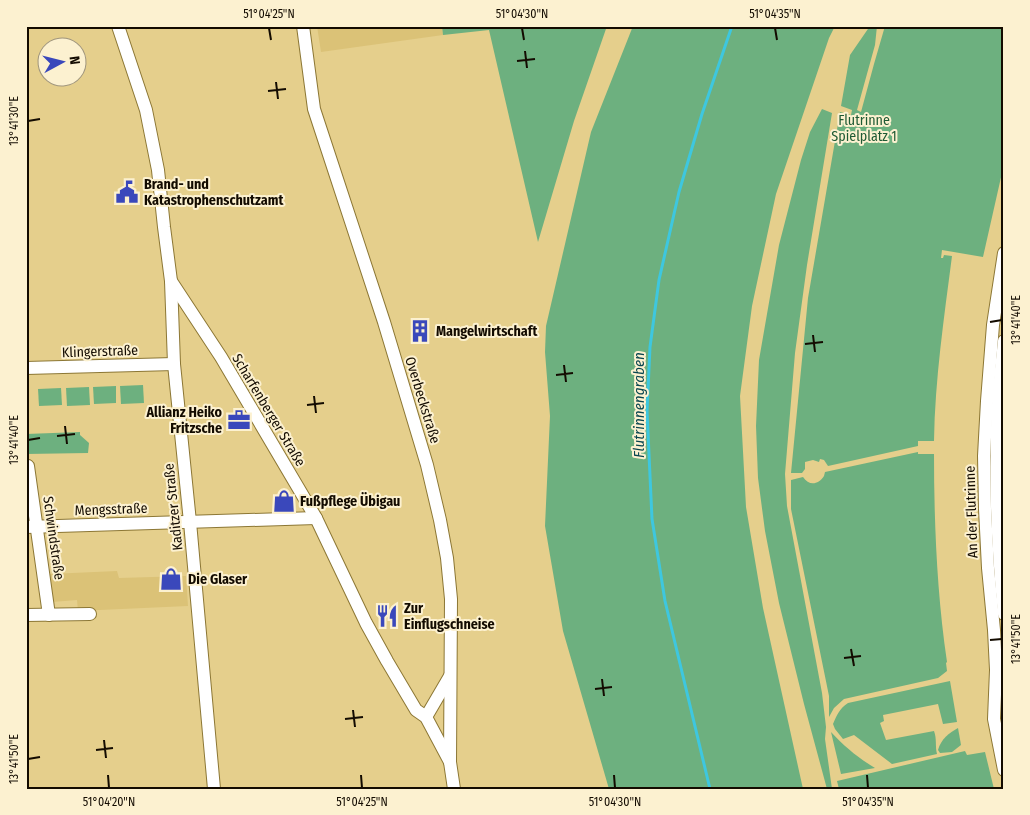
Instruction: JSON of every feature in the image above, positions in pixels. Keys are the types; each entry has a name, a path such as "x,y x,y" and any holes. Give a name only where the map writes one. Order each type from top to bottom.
{"street":[{"name":"Scharfenberger Straße","path":"118,26 146,110 158,170 172,281 220,357 316,518 366,623 416,710 426,717 450,762 454,789"},
{"name":"Overbeckstraße","path":"303,26 314,109 386,328 427,465 440,520 447,558 451,599 450,762"},
{"name":"An der Flutrinne","path":"1004,253 992,325 997,514 1004,614"},
{"name":"Kaditzer Straße","path":"172,281 174,364 214,789"},
{"name":"An der Flutrinne","path":"1004,341 985,508 996,670 994,720 1004,770"},
{"name":"Klingerstraße","path":"26,368 174,364"},
{"name":"Schwindstraße","path":"28,466 32,527 49,615"},
{"name":"Mengsstraße","path":"32,527 316,518"},
{"path":"26,615 90,614"},
{"path":"426,717 450,676"}],"shaded area":[{"path":"317,26 442,26 443,35 321,52"},
{"path":"117,571 119,578 186,576 188,606 78,611 77,600 52,602 50,574"}],"green space":[{"path":"442,26 607,26 574,121 538,242 489,30 443,35"},
{"path":"633,26 835,26 829,38 776,194 752,306 740,396 746,507 763,608 803,789 609,789 563,631 545,526 550,416 545,352 546,326 591,132"},
{"name":"Flutrinne Spielplatz 1","path":"870,26 877,26 875,45 857,110 861,112 885,26 1004,26 1004,164 983,257 942,250 941,258 944,255 952,256 938,372 934,441 918,441 918,446 828,466 824,460 820,459 819,462 813,460 805,462 805,469 802,473 791,473 808,298 840,112 851,115 852,110 841,106 850,55"},
{"path":"822,109 832,113 807,265 795,353 785,474 787,506 822,693 826,727 825,739 832,789 827,789 779,603 765,531 758,478 756,426 759,360 779,245 801,160 810,132"},
{"path":"143,385 144,403 121,404 120,386"},
{"path":"116,386 116,403 94,404 93,387"},
{"path":"89,387 90,405 67,406 66,388"},
{"path":"61,388 62,405 39,406 38,389"},
{"path":"80,432 80,435 89,443 88,453 26,454 26,434"},
{"path":"918,452 918,454 934,454 937,558 947,671 938,678 844,699 834,708 829,717 829,696 791,509 791,480 803,477 808,482 816,483 822,479 825,472"},
{"path":"950,681 957,722 943,724 938,704 883,715 884,721 880,723 886,740 934,731 937,754 892,764 854,735 843,739 833,724 840,710 848,703"},
{"path":"958,728 961,745 952,752 940,753 938,750 943,740"},
{"path":"831,732 852,752 875,768 841,774"},
{"path":"965,751 967,755 985,752 994,789 839,789 837,781"}],"waterway":[{"name":"Flutrinnengraben","path":"710,789 665,601 652,519 647,411 650,347 659,280 679,192 702,114 732,26"}],"place":[{"name":"Brand- und Katastrophenschutzamt","path":"127,192"},
{"name":"Mangelwirtschaft","path":"420,331"},
{"name":"Allianz Heiko Fritzsche","path":"239,420"},
{"name":"Fußpflege Übigau","path":"284,501"},
{"name":"Die Glaser","path":"171,579"},
{"name":"Zur Einflugschneise","path":"387,616"}]}
